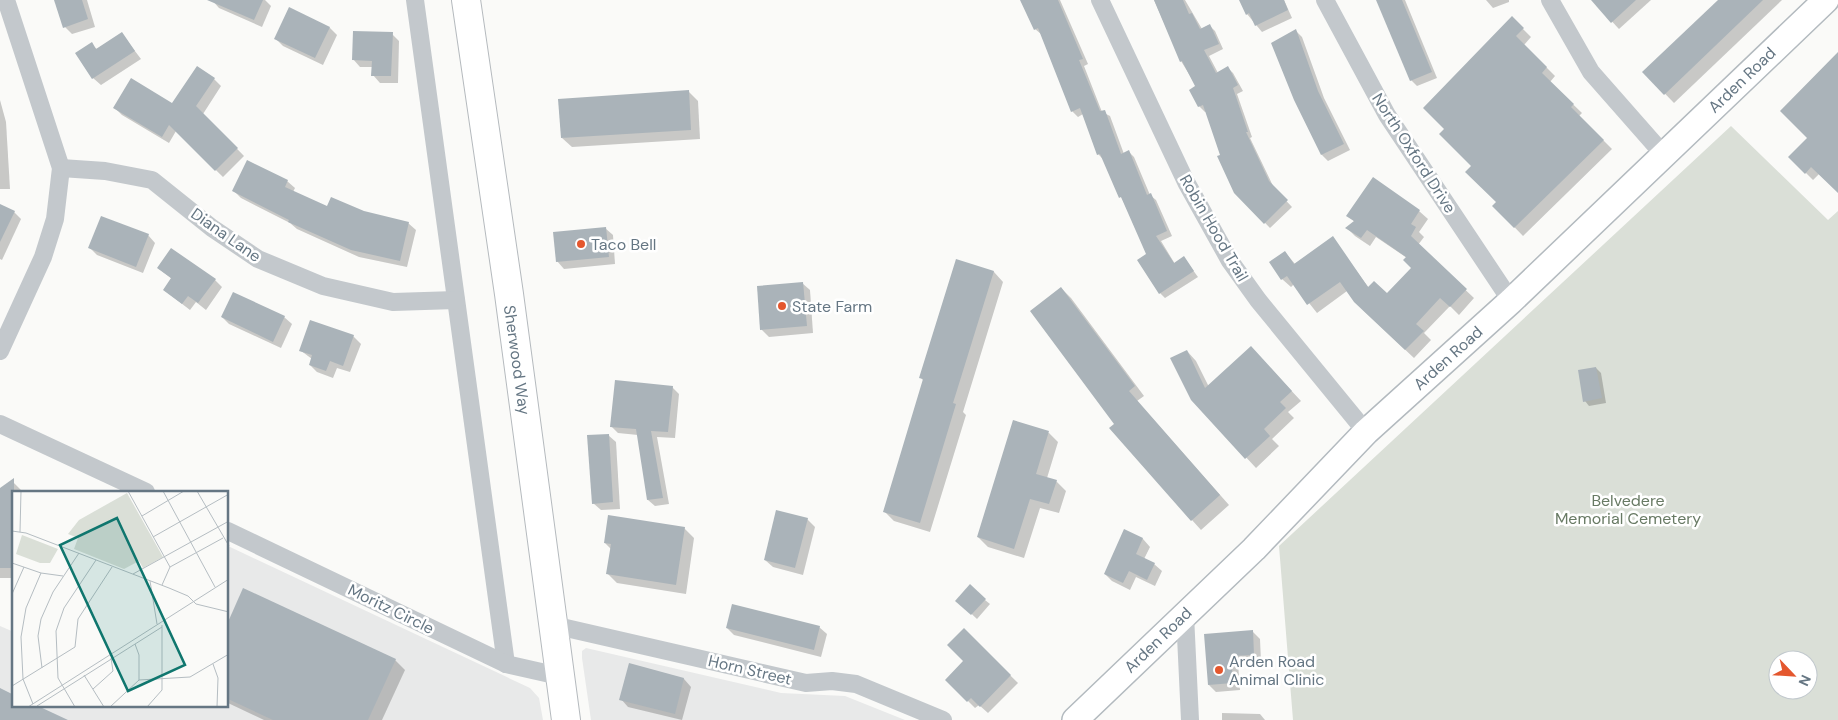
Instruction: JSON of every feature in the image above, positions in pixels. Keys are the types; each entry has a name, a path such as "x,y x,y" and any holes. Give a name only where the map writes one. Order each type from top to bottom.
{"main road":[{"name":"Sherwood Way","path":"466,0 509,294 566,720"},
{"name":"Arden Road","path":"1075,720 1254,549 1366,432 1511,301 1826,0"}],"street":[{"path":"0,351 43,257 55,219 61,168 6,0"},
{"path":"415,0 506,664"},
{"name":"Robin Hood Trail","path":"1100,0 1186,182 1230,262 1258,300 1366,432"},
{"name":"North Oxford Drive","path":"1325,0 1387,115 1511,301"},
{"path":"1550,0 1591,72 1664,155"},
{"name":"Diana Lane","path":"61,168 105,171 152,180 212,228 258,259 323,286 393,302 456,300"},
{"path":"0,424 144,491"},
{"name":"Moritz Circle","path":"229,531 506,664 559,676"},
{"path":"1185,615 1190,720"},
{"name":"Horn Street","path":"553,625 806,683 832,681 856,684 943,720"}],"shaded area":[{"path":"229,546 530,688 539,698 543,720 0,720 0,626 12,631 12,708 229,708"},
{"path":"586,648 781,693 845,696 905,720 591,720 582,658 582,651"}],"green space":[{"name":"Belvedere Memorial Cemetery","path":"1731,126 1828,220 1838,211 1838,720 1293,720 1279,546"}],"building":[{"path":"54,0 82,0 88,19 63,28"},
{"path":"207,0 263,0 254,20"},
{"path":"1020,0 1058,0 1083,59 1079,60 1100,111 1105,110 1121,154 1129,150 1147,195 1151,193 1167,231 1156,236 1174,263 1184,256 1194,271 1159,294 1137,260 1146,254 1100,154 1097,155 1080,108 1071,112 1038,28 1034,30"},
{"path":"1154,0 1183,0 1189,14 1192,13 1200,29 1210,24 1219,44 1204,50 1216,73 1228,66 1238,85 1233,88 1248,132 1246,132 1269,181 1288,200 1264,224 1234,193 1217,156 1220,155 1203,105 1198,107 1189,90 1195,86 1182,61 1180,62"},
{"path":"1239,0 1284,0 1288,10 1255,26 1249,13 1246,15"},
{"path":"1376,0 1402,0 1432,72 1410,81"},
{"path":"1591,0 1636,0 1611,23"},
{"path":"1718,0 1763,0 1664,95 1642,72"},
{"path":"289,7 330,27 315,58 274,39"},
{"path":"1512,16 1524,28 1516,36 1547,67 1542,73 1574,104 1571,107 1604,140 1514,228 1492,206 1496,202 1465,172 1471,166 1439,134 1444,129 1423,108"},
{"path":"1296,29 1318,91 1344,144 1321,155 1294,100 1271,43"},
{"path":"353,31 393,32 391,76 371,76 372,61 352,60"},
{"path":"122,32 135,51 92,79 75,53 92,42 96,49"},
{"path":"1838,52 1838,193 1811,167 1805,174 1788,157 1807,138 1780,111"},
{"path":"197,66 215,78 196,106 238,148 215,171 169,125 162,137 113,108 131,78 172,103"},
{"path":"689,90 691,130 561,138 558,99"},
{"path":"247,160 288,180 285,187 327,206 331,197 364,211 409,222 400,261 351,250 288,222 289,220 232,191"},
{"path":"1373,177 1420,210 1411,224 1416,227 1411,236 1467,289 1450,307 1440,298 1416,324 1424,331 1405,350 1354,302 1340,282 1307,305 1287,276 1281,280 1269,262 1285,251 1294,264 1333,236 1368,287 1374,281 1387,293 1411,268 1403,260 1406,257 1367,230 1361,238 1345,228 1354,221 1346,216"},
{"path":"0,204 15,211 0,242"},
{"path":"101,216 149,234 136,267 88,248"},
{"name":"Taco Bell","path":"606,227 609,257 556,262 553,232"},
{"path":"171,248 216,279 198,303 188,296 182,304 163,290 171,278 157,268"},
{"path":"956,259 994,271 953,403 956,404 920,523 883,512 923,379 919,378"},
{"name":"State Farm","path":"803,282 807,326 760,330 757,286"},
{"path":"1061,287 1135,386 1129,391 1220,495 1191,521 1109,428 1114,424 1030,311"},
{"path":"233,292 285,316 273,342 221,317"},
{"path":"310,320 354,335 343,366 330,361 326,371 309,365 312,355 299,351"},
{"path":"1251,346 1292,391 1280,402 1286,408 1264,429 1270,436 1245,459 1191,400 1170,358 1187,350 1205,388"},
{"path":"1596,367 1602,398 1583,402 1578,370"},
{"path":"615,380 673,386 668,432 651,431 663,498 647,500 636,429 610,427"},
{"path":"1013,420 1049,431 1036,474 1057,480 1049,504 1030,499 1014,549 977,537"},
{"path":"609,434 613,502 592,504 587,435"},
{"path":"14,478 14,491 12,491 12,568 0,568 0,488"},
{"path":"776,510 808,518 795,568 764,560"},
{"path":"608,515 685,527 676,585 606,574 611,544 604,543"},
{"path":"1124,529 1143,538 1136,554 1155,563 1147,580 1129,571 1123,583 1104,574"},
{"path":"970,584 986,599 971,615 955,601"},
{"path":"243,588 396,659 368,720 273,720 229,699 229,620"},
{"path":"732,604 820,626 814,650 726,628"},
{"path":"964,628 1011,675 980,707 971,698 967,702 945,680 963,661 947,645"},
{"name":"Arden Road Animal Clinic","path":"1253,630 1254,655 1231,656 1233,683 1208,685 1204,634"},
{"path":"629,663 684,678 675,714 619,700"},
{"path":"0,688 12,694 12,708 42,708 68,720 0,720"}],"place":[{"name":"Taco Bell","path":"581,244"},
{"name":"State Farm","path":"782,306"},
{"name":"Arden Road Animal Clinic","path":"1219,670"}]}
